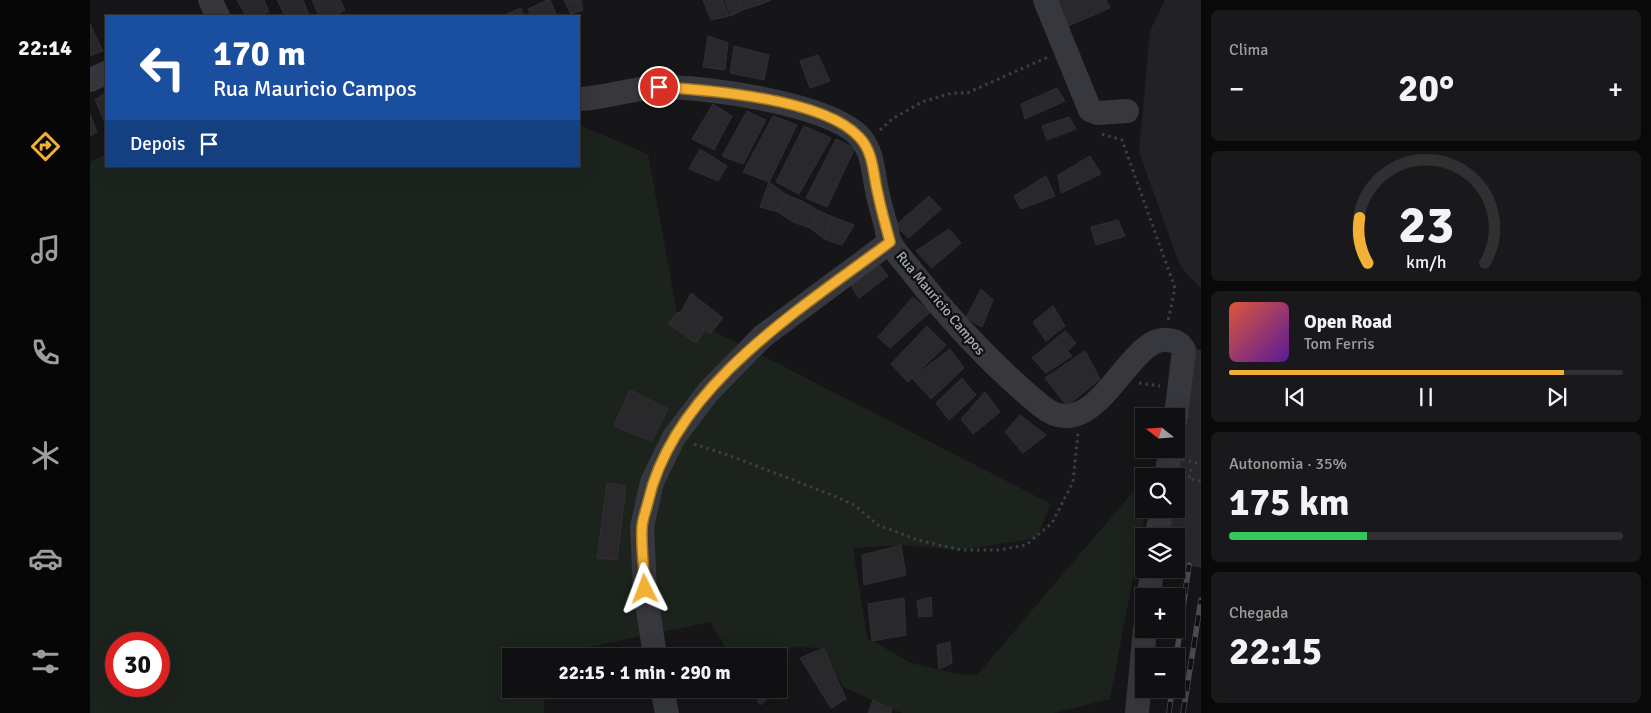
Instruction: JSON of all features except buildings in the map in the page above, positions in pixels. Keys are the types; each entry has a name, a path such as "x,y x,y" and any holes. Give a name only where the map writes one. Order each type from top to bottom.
{"street":[{"path":"210,0 218,15"},
{"path":"1045,0 1090,110 1092,112 1127,111"},
{"path":"90,80 105,73"},
{"name":"Rua Mauricio Campos","path":"580,99 659,87 696,89 784,103 840,122 860,137 872,159 877,192 890,242 918,279 980,351 1046,410 1059,416 1072,416 1080,412"},
{"path":"654,648 645,589 642,527 652,482 674,437 709,391 763,336 890,242"},
{"path":"1080,412 1089,408 1118,379 1141,352 1154,341 1165,339 1181,344 1184,350 1180,389 1181,408"},
{"path":"1137,713 1143,638"},
{"path":"664,698 667,713"}],"path":[{"path":"863,144 892,119 922,102 952,93 967,93 1065,50"},
{"path":"1092,112 1090,119 1092,131 1122,140 1174,288 1165,339"},
{"path":"1118,379 1180,389"},
{"path":"674,437 728,455 837,497 854,505 878,525 918,540 961,550 999,550 1026,545 1052,523 1073,482 1080,412"},
{"path":"1182,458 1201,464"},
{"path":"1191,469 1189,479 1201,481"}],"shaded area":[{"path":"1165,0 1201,0 1201,288 1179,263 1139,152 1150,31"},
{"path":"580,125 648,154 677,313 1051,504 1036,538 961,550 901,545 853,548 867,638 911,663 957,674 977,675 1135,490 1135,518 1144,518 1142,528 1135,528 1135,567 1110,699 1054,713 902,713 843,687 824,648 796,647 787,650 787,648 726,648 710,622 585,648 502,648 502,698 545,698 544,713 90,713 90,162 105,154 105,167 580,167"}],"railway":[{"path":"1178,648 1189,565"},
{"path":"1183,713 1201,600"},
{"path":"1169,713 1171,698"}],"route":[{"path":"645,589 642,527 652,482 674,437 709,391 763,336 890,242 877,192 872,159 860,137 840,122 784,103 696,89 659,87"}]}
